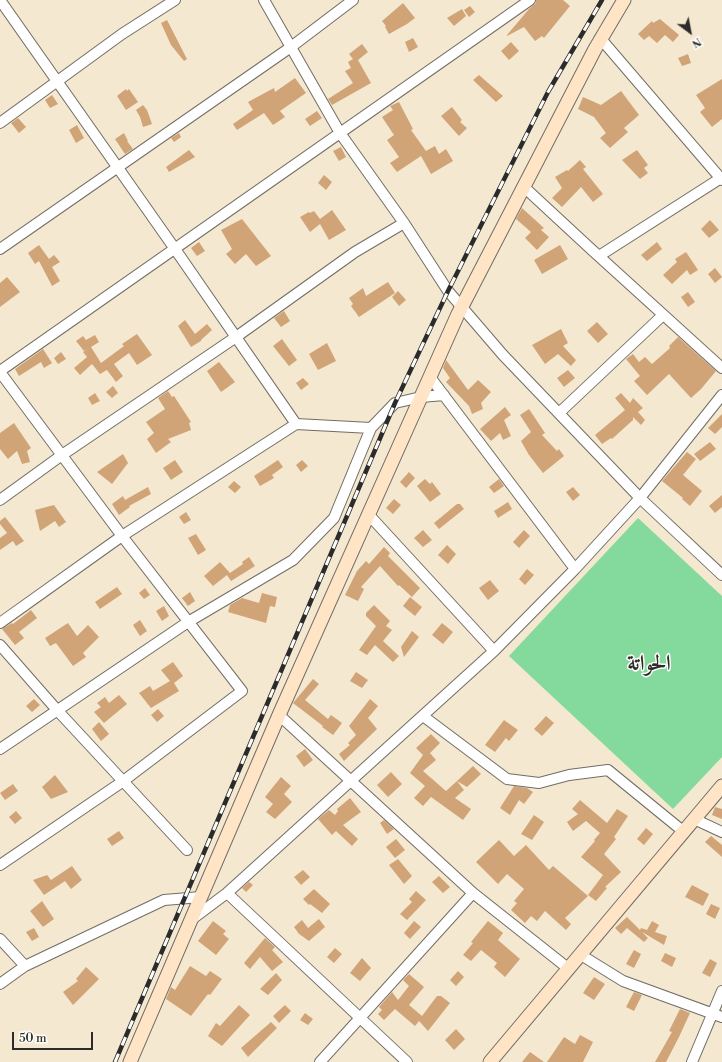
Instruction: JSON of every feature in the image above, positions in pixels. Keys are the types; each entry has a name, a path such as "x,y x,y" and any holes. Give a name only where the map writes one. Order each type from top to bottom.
{"street":[{"path":"0,0 176,249 296,424"},
{"path":"0,123 122,34 175,0"},
{"path":"264,0 340,133 404,223 448,291 461,308 503,355 640,498 722,575"},
{"path":"0,249 291,47 354,0"},
{"path":"0,865 122,782 242,691 122,536 0,372 530,0"},
{"path":"130,1062 279,716 461,308 601,39 624,0"},
{"path":"599,256 721,179 601,39"},
{"path":"524,186 722,368"},
{"path":"0,500 62,455 236,337 355,252 404,223"},
{"path":"559,413 663,315"},
{"path":"430,377 575,570"},
{"path":"0,749 188,622 293,560 334,518 371,428 395,403 421,397 444,395"},
{"path":"191,920 227,893 494,651 575,570 640,498 722,395"},
{"path":"0,623 122,536 296,424 371,428"},
{"path":"369,515 494,651"},
{"path":"0,645 122,782 187,850"},
{"path":"279,716 473,893 569,969"},
{"path":"423,716 507,779 539,783 569,775 608,770 684,832"},
{"path":"490,1062 722,786"},
{"path":"694,819 722,832"},
{"path":"227,893 407,1062"},
{"path":"320,1062 473,893"},
{"path":"0,984 25,966 164,900 201,897"},
{"path":"0,939 25,966"},
{"path":"580,955 623,980 717,1015"},
{"path":"692,1062 717,1015 722,991"}],"green space":[{"path":"638,518 722,596 722,757 673,809 509,656"}],"building":[{"path":"536,0 563,0 570,6 544,38 542,36 535,41 524,27 507,36 529,9 536,3"},
{"path":"403,3 415,18 389,34 382,21"},
{"path":"470,6 475,12 469,17 464,10"},
{"path":"462,9 466,16 454,26 447,18"},
{"path":"660,19 679,35 673,42 665,35 657,43 649,36 644,40 638,34 652,21 653,23"},
{"path":"167,20 187,59 184,61 171,45 161,23"},
{"path":"413,38 418,47 409,52 405,42"},
{"path":"511,42 519,51 509,60 501,51"},
{"path":"362,44 368,52 358,60 371,83 332,105 328,99 353,83 345,71 351,68 348,62 353,59 349,54"},
{"path":"688,54 691,63 682,66 678,58"},
{"path":"479,75 503,96 496,102 473,80"},
{"path":"295,78 306,93 280,111 285,117 273,125 264,113 237,130 233,124 253,110 248,102 274,88 275,92"},
{"path":"722,79 722,119 712,127 700,112 705,108 696,95"},
{"path":"126,89 127,91 129,89 138,102 126,110 117,96"},
{"path":"621,91 639,115 624,128 628,132 610,148 600,138 606,133 594,117 578,109 583,97 601,105"},
{"path":"52,95 58,104 50,108 45,100"},
{"path":"399,102 413,129 411,130 426,151 435,146 439,154 446,149 453,161 431,174 421,156 397,172 390,163 399,157 387,140 394,135 382,117 393,110 390,106"},
{"path":"143,105 147,110 152,124 143,127 136,110"},
{"path":"452,107 462,120 460,122 467,128 459,136 441,116"},
{"path":"317,111 322,118 310,126 305,119"},
{"path":"18,118 26,127 19,133 11,123"},
{"path":"77,125 84,138 76,143 69,130"},
{"path":"124,133 127,141 133,149 125,154 115,139"},
{"path":"179,133 181,137 174,142 171,138"},
{"path":"341,147 346,157 339,161 333,151"},
{"path":"189,150 195,157 169,172 166,167"},
{"path":"637,150 648,165 644,168 648,173 640,179 622,160"},
{"path":"580,160 586,167 583,169 603,194 593,202 581,187 562,207 552,198 562,188 555,177 567,170 568,171"},
{"path":"324,175 332,182 326,190 318,183"},
{"path":"522,208 544,228 541,230 549,237 537,250 525,238 531,232 516,219"},
{"path":"332,210 346,230 329,240 320,224 310,232 300,217 314,211 320,219"},
{"path":"242,219 271,256 256,266 246,254 235,264 226,254 232,249 221,230"},
{"path":"710,220 719,230 709,238 701,229"},
{"path":"199,242 205,251 197,256 191,248"},
{"path":"657,242 662,249 647,261 641,255"},
{"path":"39,245 49,259 54,255 60,262 52,267 60,281 52,286 39,261 35,264 28,253"},
{"path":"560,245 568,259 542,274 534,260"},
{"path":"686,252 698,270 690,275 687,270 672,284 663,275 677,262 675,259"},
{"path":"715,268 722,277 715,283 708,274"},
{"path":"7,277 20,292 0,307 0,283"},
{"path":"388,282 395,293 359,317 351,306 353,304 349,298 363,288 366,296"},
{"path":"398,291 406,300 399,306 392,297"},
{"path":"688,292 695,302 688,307 681,297"},
{"path":"284,311 290,321 281,327 274,318"},
{"path":"185,320 195,334 207,324 212,330 201,341 191,347 178,326"},
{"path":"597,322 608,334 598,343 587,331"},
{"path":"561,329 568,343 563,346 576,360 571,366 558,354 545,364 532,345"},
{"path":"137,334 152,355 137,365 129,353 114,364 123,376 116,382 107,370 100,374 92,364 80,375 74,368 87,357 83,352 89,348 84,351 76,341 83,336 86,340 95,335 99,342 91,347 101,363 124,346 122,344"},
{"path":"678,337 716,371 701,389 691,398 669,374 647,395 634,381 640,376 626,359 633,354 639,362 645,357 652,364 670,348 669,346"},
{"path":"282,339 297,360 289,366 273,346"},
{"path":"327,343 336,361 318,370 309,354"},
{"path":"43,349 52,363 44,368 41,362 19,376 15,369"},
{"path":"61,352 66,359 58,364 54,358"},
{"path":"446,360 468,390 478,380 491,392 481,403 483,409 472,414 469,406 446,382 450,378 443,368"},
{"path":"219,362 235,382 221,392 207,371"},
{"path":"568,370 575,378 564,387 557,378"},
{"path":"303,378 309,384 301,390 296,383"},
{"path":"113,386 118,393 112,398 106,392"},
{"path":"168,391 172,397 174,396 191,422 189,423 191,430 168,439 171,442 156,453 147,439 154,433 146,422 165,409 158,398"},
{"path":"95,393 100,401 92,405 88,398"},
{"path":"621,393 630,403 633,398 643,408 638,412 645,420 641,425 633,417 633,420 612,439 611,438 602,444 595,435 625,410 615,398"},
{"path":"505,407 511,415 504,420 511,436 503,440 500,433 491,441 480,429"},
{"path":"529,409 545,433 542,435 557,451 559,449 564,456 543,473 529,455 521,441 531,432 520,415"},
{"path":"722,414 722,427 715,434 708,428"},
{"path":"14,423 31,448 27,451 30,462 22,464 17,451 8,459 0,449 0,433"},
{"path":"710,442 716,449 700,461 694,454"},
{"path":"687,452 696,459 683,475 702,491 690,506 682,499 683,498 662,481"},
{"path":"123,454 128,463 112,484 97,472"},
{"path":"175,460 183,472 171,480 163,468"},
{"path":"278,460 283,467 272,475 274,478 260,486 254,476"},
{"path":"302,460 308,466 301,472 296,465"},
{"path":"409,472 415,478 406,488 400,482"},
{"path":"425,479 430,484 432,482 441,494 430,502 417,486"},
{"path":"499,479 504,486 494,493 489,487"},
{"path":"234,481 241,487 235,493 228,487"},
{"path":"148,487 151,494 129,506 130,507 119,515 112,504 123,496 125,500"},
{"path":"573,487 580,495 573,501 566,492"},
{"path":"722,495 722,507 715,513 709,506"},
{"path":"394,499 401,505 393,514 386,508"},
{"path":"508,502 512,509 498,518 494,511"},
{"path":"457,504 460,504 464,509 439,529 434,523"},
{"path":"54,505 66,522 59,527 55,521 40,531 35,510"},
{"path":"186,512 191,520 184,524 179,517"},
{"path":"5,517 24,541 16,546 13,541 0,550 0,538 7,533 0,524 0,521"},
{"path":"423,530 432,540 423,547 414,538"},
{"path":"524,530 530,536 519,548 513,542"},
{"path":"196,534 206,550 198,555 188,538"},
{"path":"447,545 456,554 448,564 438,555"},
{"path":"384,547 390,553 388,556 420,588 412,597 399,585 398,586 380,566 361,587 364,589 358,601 345,595 357,571 366,561 369,564"},
{"path":"249,557 255,566 231,581 227,575 213,586 204,576 220,562 230,573 243,564 242,562"},
{"path":"527,569 534,575 525,585 519,579"},
{"path":"490,580 499,591 488,600 479,588"},
{"path":"117,587 122,594 100,609 95,602"},
{"path":"145,588 150,595 144,599 139,593"},
{"path":"190,592 195,601 188,606 182,598"},
{"path":"262,593 277,597 275,607 270,606 266,623 228,612 230,605 242,598 259,603"},
{"path":"410,597 422,607 415,616 403,606"},
{"path":"374,605 390,621 386,626 392,630 383,641 399,656 393,662 375,645 367,655 359,650 376,626 366,616 366,613"},
{"path":"164,606 169,616 162,621 156,611"},
{"path":"31,610 37,618 19,632 24,638 15,645 2,629 12,623 13,624"},
{"path":"140,620 147,631 140,636 133,625"},
{"path":"68,623 77,636 88,625 99,637 83,653 86,657 73,666 56,643 50,646 45,638"},
{"path":"442,623 453,632 443,644 432,635"},
{"path":"412,631 419,637 404,657 401,647"},
{"path":"173,662 183,676 174,683 179,691 151,708 139,693 150,686 153,691 170,681 161,670"},
{"path":"356,672 368,680 362,688 350,681"},
{"path":"313,679 319,684 305,700 328,719 331,715 342,723 333,735 293,703"},
{"path":"119,695 127,704 104,723 94,712 101,707 97,703 105,697 109,703"},
{"path":"34,699 40,705 32,712 26,706"},
{"path":"370,699 378,706 368,718 377,729 344,761 339,754 350,745 348,743 356,735 349,726"},
{"path":"158,709 164,716 157,722 151,715"},
{"path":"546,716 554,723 542,736 534,729"},
{"path":"504,720 518,730 509,741 506,738 495,752 485,745"},
{"path":"99,722 109,734 101,741 92,729"},
{"path":"431,734 440,743 430,753 436,760 423,771 446,791 457,781 464,790 455,798 471,809 463,820 431,797 423,806 414,798 425,786 410,773 423,755 416,748"},
{"path":"305,749 313,760 304,767 296,756"},
{"path":"473,766 481,774 467,787 457,781"},
{"path":"391,772 402,784 388,797 377,785"},
{"path":"55,775 68,792 51,799 42,787"},
{"path":"281,777 291,786 284,794 292,802 275,819 266,812 273,804 265,797"},
{"path":"13,784 18,791 5,800 0,793"},
{"path":"514,786 527,788 533,792 524,804 519,800 510,815 500,808"},
{"path":"350,798 361,812 343,825 358,839 352,846 336,831 332,835 318,819 329,810 335,815 338,811 337,809"},
{"path":"580,800 607,823 617,809 628,816 614,837 616,839 604,854 621,872 605,887 607,888 596,901 588,895 603,875 581,857 600,833 586,821 573,831 567,822 578,814 572,809"},
{"path":"715,807 722,809 722,819 712,815"},
{"path":"16,811 22,818 15,824 9,817"},
{"path":"534,815 544,822 532,840 521,834"},
{"path":"384,820 394,829 387,834 380,823"},
{"path":"646,828 653,834 644,845 637,839"},
{"path":"119,831 124,838 112,846 107,839"},
{"path":"711,836 722,845 722,857 705,842"},
{"path":"396,839 405,850 395,858 386,847"},
{"path":"499,840 514,856 526,845 549,870 553,866 588,896 565,918 571,924 566,930 545,911 537,921 531,916 525,923 511,910 517,903 514,901 524,889 507,874 498,884 476,862"},
{"path":"398,859 412,876 404,884 389,865"},
{"path":"72,866 82,880 71,889 65,881 44,895 33,880 47,875 51,880"},
{"path":"303,870 310,877 301,885 294,877"},
{"path":"439,876 450,887 443,893 432,882"},
{"path":"249,882 253,885 246,892 242,888"},
{"path":"692,885 709,894 703,906 685,897"},
{"path":"314,889 330,904 322,913 310,904 309,905 303,899"},
{"path":"416,891 426,900 407,920 400,914 412,902 409,899"},
{"path":"42,901 54,919 43,927 30,911"},
{"path":"711,904 720,908 715,919 706,914"},
{"path":"627,917 640,930 641,928 647,930 652,921 659,925 655,932 667,936 664,945 642,932 648,938 644,942 627,928 621,934 615,928"},
{"path":"319,919 325,927 309,941 299,934 294,927 302,920 308,928"},
{"path":"213,921 226,931 223,934 229,939 216,955 198,941"},
{"path":"414,921 421,927 410,939 404,933"},
{"path":"488,921 503,933 498,940 520,959 505,977 494,967 497,963 481,950 471,961 463,955 473,943 471,942"},
{"path":"34,928 39,937 32,941 26,932"},
{"path":"265,938 275,947 272,950 283,962 272,971 260,957 250,969 244,963"},
{"path":"335,948 342,954 334,963 327,957"},
{"path":"634,950 641,954 634,968 626,964"},
{"path":"665,953 676,958 672,967 661,961"},
{"path":"362,958 371,968 360,981 350,973"},
{"path":"710,959 717,963 710,977 702,973"},
{"path":"190,966 206,976 210,971 222,979 191,1016 166,999 171,987 175,990"},
{"path":"86,967 99,979 73,1005 63,992 78,981 76,979"},
{"path":"458,971 464,977 456,986 450,980"},
{"path":"276,973 282,980 268,995 260,989"},
{"path":"409,974 424,987 409,1005 422,1016 437,996 441,996 450,1003 428,1031 419,1021 415,1026 395,1009 384,1020 378,1014 382,1010 379,1007 392,992 398,1000 409,986 403,980"},
{"path":"594,977 605,984 594,1000 583,993"},
{"path":"634,992 642,995 634,1011 626,1007"},
{"path":"239,1005 250,1015 222,1046 208,1036 216,1023 220,1026"},
{"path":"285,1005 291,1011 279,1023 273,1016"},
{"path":"680,1009 690,1013 679,1037 666,1062 655,1062 672,1032 669,1031"},
{"path":"305,1013 313,1019 308,1025 300,1020"},
{"path":"271,1022 277,1028 248,1057 241,1048"},
{"path":"456,1029 465,1039 454,1050 445,1040"},
{"path":"580,1035 593,1042 583,1062 547,1062 564,1037 575,1044"},
{"path":"530,1052 544,1062 522,1062"}],"railway":[{"path":"115,1062 395,403 448,291 548,92 602,0"}],"district":[{"name":"الحواتة","path":"649,665"}]}
